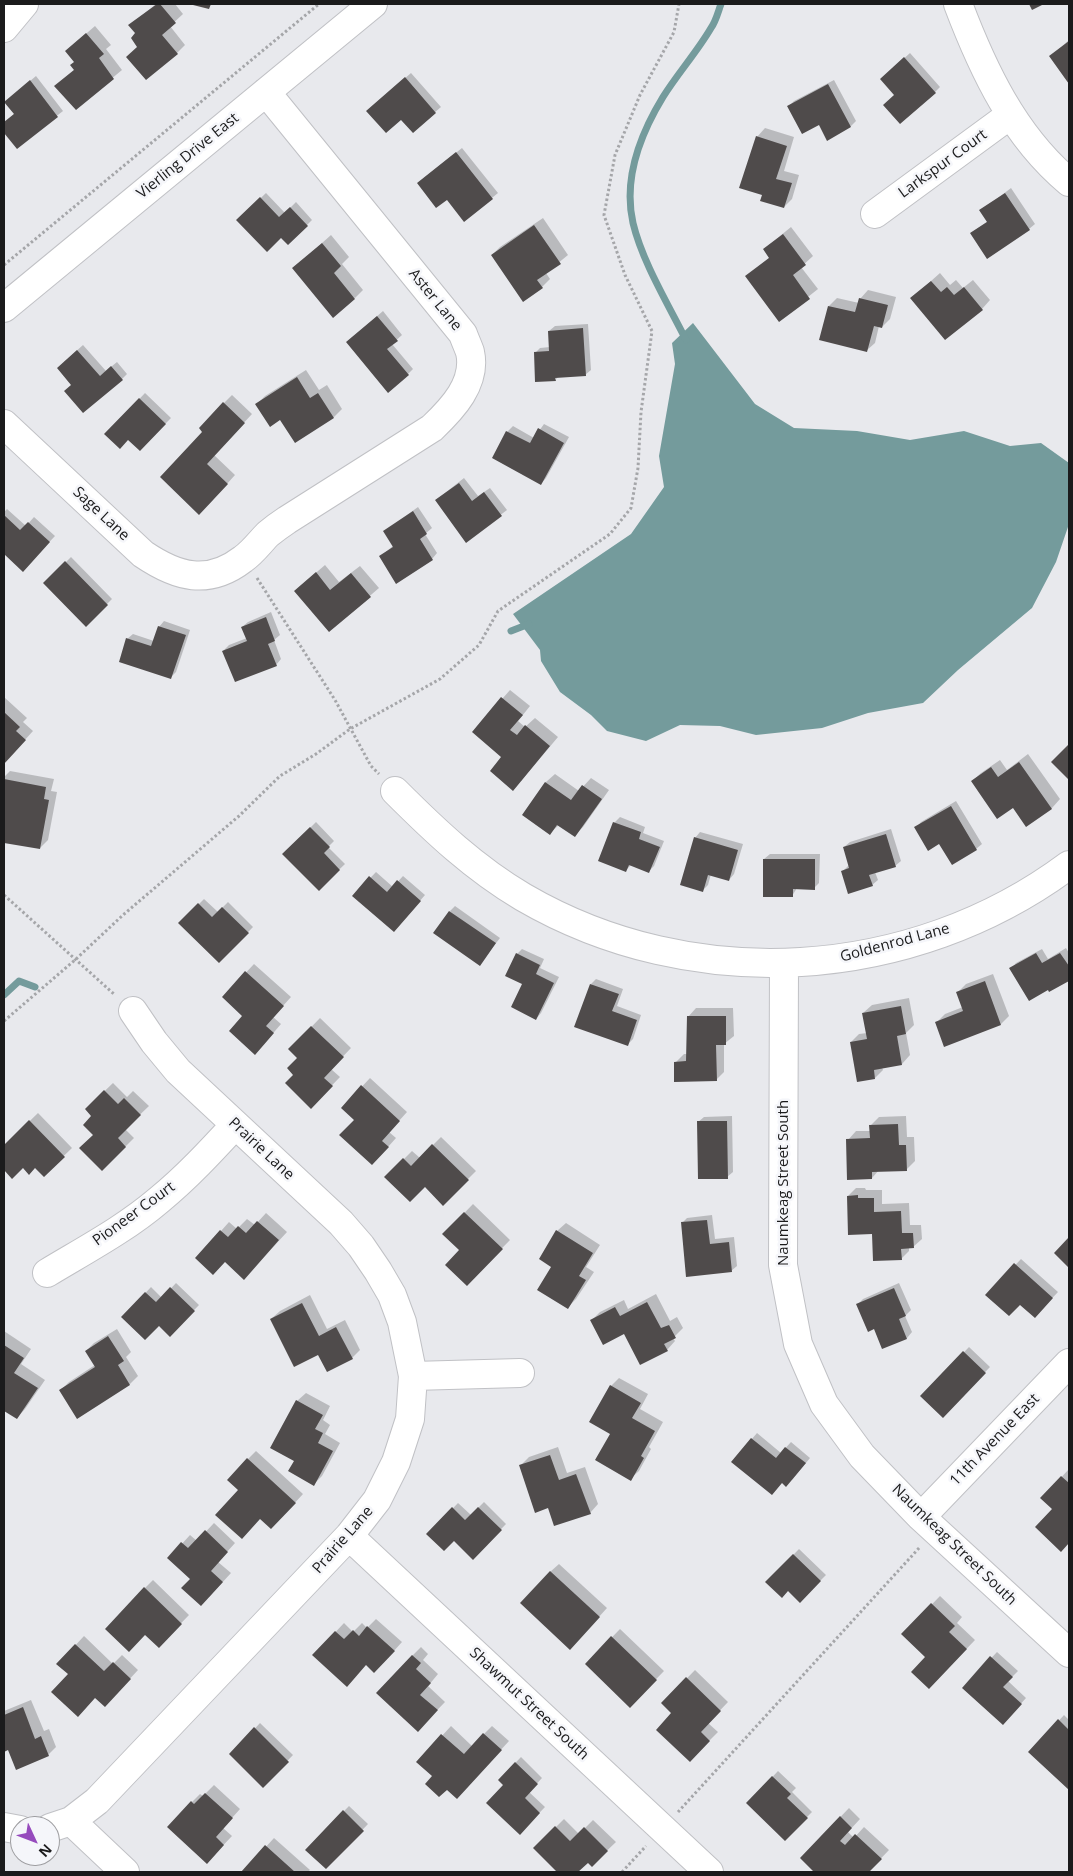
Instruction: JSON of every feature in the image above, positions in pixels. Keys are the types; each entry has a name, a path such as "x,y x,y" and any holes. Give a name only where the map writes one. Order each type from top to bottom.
{"street":[{"path":"4,28 24,4"},
{"name":"Vierling Drive East","path":"4,308 373,4"},
{"path":"958,4 985,69 1010,115 1032,145 1069,182"},
{"name":"Aster Lane","path":"213,574 230,568 244,558 268,534 287,520 432,428 452,410 464,390 470,371 470,354 463,334 266,92"},
{"name":"Larkspur Court","path":"875,214 1010,115"},
{"name":"Sage Lane","path":"4,424 143,554 161,566 180,573 197,576 213,574"},
{"name":"Goldenrod Lane","path":"395,791 461,854 499,881 557,915 642,947 690,957 784,964 831,960 868,953 924,939 966,923 1012,901 1069,865"},
{"name":"Naumkeag Street South","path":"784,964 783,1265 798,1344 824,1404 862,1456 928,1523 1069,1653"},
{"name":"Prairie Lane","path":"61,1824 97,1801 122,1776 349,1536 377,1500 396,1462 410,1420 413,1376 402,1322 392,1295 378,1271 361,1246 341,1224 178,1071 154,1042 133,1011"},
{"name":"Pioneer Court","path":"47,1273 116,1231 159,1200 236,1125"},
{"path":"413,1376 520,1374"},
{"name":"11th Avenue East","path":"928,1523 1065,1374"},
{"name":"Shawmut Street South","path":"349,1536 709,1872"},
{"path":"61,1824 125,1872"}],"path":[{"path":"4,265 319,4"},
{"path":"4,1021 75,960 123,915 239,816 280,776 316,754 350,729 440,679 479,645 498,611 610,534 631,508 638,468 641,412 652,331 625,275 604,215 615,155 640,95 674,32 679,4"},
{"path":"244,558 335,700 371,766 395,791"},
{"path":"4,896 133,1011"},
{"path":"622,1872 663,1828 928,1523"}],"water":[{"path":"693,323 755,404 794,428 857,431 910,440 964,431 1010,446 1041,443 1069,463 1069,524 1056,562 1032,608 958,670 923,703 868,713 822,728 756,735 720,726 680,725 646,741 607,731 591,715 560,692 541,661 540,650 513,614 631,534 664,487 659,456 675,364 672,343"}],"building":[{"path":"157,4 160,4 176,23 162,35 178,54 146,80 126,57 137,47 131,38 135,33 128,25"},
{"path":"189,4 211,4 209,9"},
{"path":"1029,4 1044,4 1032,10"},
{"path":"86,33 104,54 99,58 114,79 76,110 54,86 74,70 70,65 74,62 65,51"},
{"path":"1069,41 1069,84 1049,56"},
{"path":"904,57 936,93 900,124 883,105 894,95 880,79"},
{"path":"405,77 436,113 413,133 401,120 386,133 366,111"},
{"path":"30,80 58,117 17,149 4,133 4,122 14,114 4,102"},
{"path":"828,84 851,127 827,141 819,125 802,134 787,106"},
{"path":"756,136 787,146 776,179 792,183 784,208 760,201 762,195 739,188"},
{"path":"456,152 493,199 464,222 447,200 436,208 417,183"},
{"path":"1005,193 1030,230 987,259 970,233 987,222 979,210"},
{"path":"260,197 279,217 290,207 308,226 288,245 281,238 267,252 236,220"},
{"path":"534,225 561,264 537,280 543,288 523,302 491,255"},
{"path":"783,234 806,265 793,275 810,299 779,322 745,276 769,258 763,249"},
{"path":"322,243 341,266 334,273 355,299 333,318 292,268"},
{"path":"931,281 941,292 947,287 954,295 964,287 983,310 945,340 910,298"},
{"path":"859,298 888,305 882,328 874,326 867,352 819,340 828,306 855,312"},
{"path":"377,316 398,341 387,349 409,375 388,393 346,342"},
{"path":"583,328 586,376 555,378 556,381 535,382 534,352 549,351 548,331"},
{"path":"77,350 100,376 111,366 123,380 83,413 64,391 71,385 57,368"},
{"path":"297,377 310,398 318,393 334,418 295,443 280,420 270,427 255,404"},
{"path":"139,398 166,424 140,451 128,440 120,449 104,434"},
{"path":"223,402 245,423 207,464 228,484 199,515 160,477 202,432 199,428"},
{"path":"538,428 564,443 541,485 492,458 506,431 530,443"},
{"path":"459,483 472,501 484,492 502,516 466,543 435,500"},
{"path":"413,511 427,534 420,539 433,560 396,584 379,556 393,547 383,531"},
{"path":"4,515 20,530 28,522 50,542 23,572 4,554"},
{"path":"65,561 108,605 86,627 43,583"},
{"path":"316,572 330,590 351,573 371,597 329,632 294,591"},
{"path":"266,617 275,641 268,644 277,666 235,682 222,651 247,641 241,627"},
{"path":"158,626 186,635 171,679 119,662 126,638 151,646"},
{"path":"501,697 523,715 510,730 517,735 525,725 550,746 513,791 490,771 501,757 472,732"},
{"path":"4,712 20,727 16,731 26,740 4,764"},
{"path":"1069,744 1069,780 1051,762"},
{"path":"1019,762 1052,809 1026,827 1013,808 997,819 971,781 991,767 998,777"},
{"path":"4,779 46,787 44,799 49,800 40,849 4,843"},
{"path":"545,782 571,800 582,785 602,799 575,837 557,825 550,835 522,815"},
{"path":"951,806 977,850 952,865 939,844 928,851 914,827"},
{"path":"613,822 641,832 639,839 660,847 649,873 629,865 626,872 598,861"},
{"path":"310,827 330,847 324,853 340,870 319,891 282,854"},
{"path":"886,834 896,867 869,875 873,886 848,894 841,871 849,868 843,847"},
{"path":"694,837 738,850 729,881 708,875 703,892 680,885"},
{"path":"763,859 815,859 815,890 793,889 793,897 763,897"},
{"path":"369,876 387,892 397,880 421,901 394,932 352,896"},
{"path":"198,903 212,917 222,907 249,933 219,963 178,923"},
{"path":"449,911 496,943 480,966 433,933"},
{"path":"516,953 540,965 536,974 554,983 536,1020 511,1007 522,984 505,976"},
{"path":"1036,953 1042,963 1060,953 1069,966 1069,981 1029,1001 1009,968"},
{"path":"245,971 284,1006 266,1026 274,1033 255,1055 229,1031 242,1016 222,997"},
{"path":"985,981 1001,1025 944,1047 935,1022 963,1011 956,992"},
{"path":"590,984 619,994 612,1011 637,1020 628,1046 574,1027"},
{"path":"901,1006 906,1034 897,1036 902,1065 874,1070 875,1079 857,1082 850,1042 867,1039 862,1013"},
{"path":"687,1016 726,1016 726,1045 716,1045 717,1081 674,1082 674,1062 686,1061"},
{"path":"311,1026 344,1057 324,1078 333,1086 311,1109 285,1083 293,1075 287,1068 297,1058 288,1049"},
{"path":"361,1085 400,1121 382,1141 389,1147 372,1165 339,1135 354,1120 341,1108"},
{"path":"104,1090 118,1104 124,1098 141,1115 118,1138 126,1147 102,1171 79,1148 93,1135 83,1125 91,1116 85,1109"},
{"path":"29,1120 65,1157 44,1177 35,1168 29,1175 23,1168 12,1179 4,1170 4,1145"},
{"path":"697,1121 727,1121 728,1179 698,1179"},
{"path":"898,1124 899,1145 906,1145 907,1171 872,1172 872,1179 847,1180 846,1139 870,1138 869,1125"},
{"path":"432,1144 469,1180 443,1206 425,1187 410,1202 384,1177 403,1158 411,1166"},
{"path":"858,1195 858,1198 874,1198 874,1212 901,1211 902,1233 913,1233 914,1248 901,1249 902,1260 873,1261 872,1234 848,1235 847,1196"},
{"path":"464,1212 503,1249 467,1286 445,1265 459,1250 442,1234"},
{"path":"707,1220 710,1244 729,1242 732,1272 686,1277 681,1222"},
{"path":"257,1221 279,1240 244,1280 225,1262 213,1275 195,1258 220,1230 228,1237 238,1226 246,1233"},
{"path":"556,1230 593,1253 579,1276 586,1280 568,1309 537,1290 551,1267 539,1259"},
{"path":"1069,1237 1069,1268 1054,1253"},
{"path":"1014,1263 1053,1298 1035,1318 1020,1305 1009,1316 985,1295"},
{"path":"170,1287 195,1311 170,1337 159,1326 145,1340 121,1317 145,1292 156,1302"},
{"path":"894,1288 906,1316 899,1319 907,1339 882,1349 874,1329 868,1332 856,1304"},
{"path":"647,1302 661,1328 669,1325 676,1338 664,1344 668,1351 640,1365 624,1334 603,1345 590,1320 615,1307 620,1316"},
{"path":"302,1303 319,1336 336,1327 353,1359 327,1372 318,1355 294,1367 270,1319"},
{"path":"108,1336 124,1361 118,1365 130,1385 77,1419 59,1390 95,1367 85,1351"},
{"path":"4,1345 24,1358 14,1373 38,1388 17,1419 4,1411"},
{"path":"963,1351 986,1373 943,1418 920,1396"},
{"path":"610,1385 641,1403 632,1418 655,1431 641,1456 644,1458 631,1481 595,1460 610,1434 589,1422"},
{"path":"296,1400 323,1415 315,1429 323,1433 318,1443 333,1451 314,1486 288,1471 294,1461 270,1448"},
{"path":"751,1438 776,1458 785,1447 806,1463 786,1487 782,1483 772,1495 731,1462"},
{"path":"550,1455 559,1480 576,1474 591,1514 554,1526 548,1508 535,1513 519,1465"},
{"path":"247,1458 296,1503 271,1529 260,1519 242,1539 215,1515 238,1490 227,1480"},
{"path":"1061,1476 1069,1483 1069,1543 1061,1552 1035,1527 1052,1509 1040,1498"},
{"path":"452,1507 465,1520 478,1507 502,1530 473,1560 454,1541 444,1551 426,1534"},
{"path":"205,1530 228,1552 211,1571 223,1582 201,1606 181,1588 190,1579 167,1558 181,1542 188,1548"},
{"path":"793,1554 821,1581 800,1603 788,1591 782,1598 765,1582"},
{"path":"550,1571 600,1617 570,1650 520,1603"},
{"path":"144,1587 182,1624 159,1648 145,1635 129,1652 105,1629"},
{"path":"931,1603 955,1626 949,1632 967,1649 929,1689 911,1672 925,1657 901,1634"},
{"path":"367,1626 395,1651 374,1673 366,1665 347,1687 312,1655 335,1631 344,1639 353,1630 359,1636"},
{"path":"611,1636 657,1680 630,1708 585,1664"},
{"path":"75,1644 104,1671 113,1662 131,1679 105,1707 95,1698 78,1717 51,1692 68,1674 56,1664"},
{"path":"412,1655 421,1663 416,1669 431,1683 420,1695 438,1710 418,1732 376,1693"},
{"path":"990,1656 1013,1677 1003,1687 1022,1704 1003,1725 962,1688"},
{"path":"686,1677 721,1711 701,1732 710,1741 690,1762 656,1730 671,1713 661,1703"},
{"path":"23,1707 35,1739 41,1736 49,1756 16,1770 8,1750 4,1752 4,1715"},
{"path":"1058,1719 1069,1730 1069,1790 1028,1752"},
{"path":"254,1727 289,1762 263,1788 229,1754"},
{"path":"483,1733 502,1750 457,1799 447,1790 439,1797 425,1784 432,1776 416,1762 441,1734 464,1754"},
{"path":"515,1762 538,1784 525,1798 540,1813 520,1835 486,1803 503,1785 498,1780"},
{"path":"772,1776 791,1794 787,1798 808,1818 785,1841 746,1803"},
{"path":"205,1793 233,1818 216,1837 224,1845 207,1864 167,1827 191,1801 194,1804"},
{"path":"343,1810 364,1831 326,1869 305,1850"},
{"path":"840,1816 852,1828 840,1841 845,1845 855,1834 882,1859 869,1872 814,1872 800,1858"},
{"path":"555,1826 570,1841 584,1827 608,1851 592,1867 588,1863 578,1872 557,1872 533,1848"},
{"path":"265,1845 295,1872 241,1872"}],"waterway":[{"path":"686,340 656,282 637,237 633,223 630,190 632,173 641,141 655,111 713,25 721,4"},
{"path":"511,631 529,624"},
{"path":"4,995 19,981 35,987"}]}
